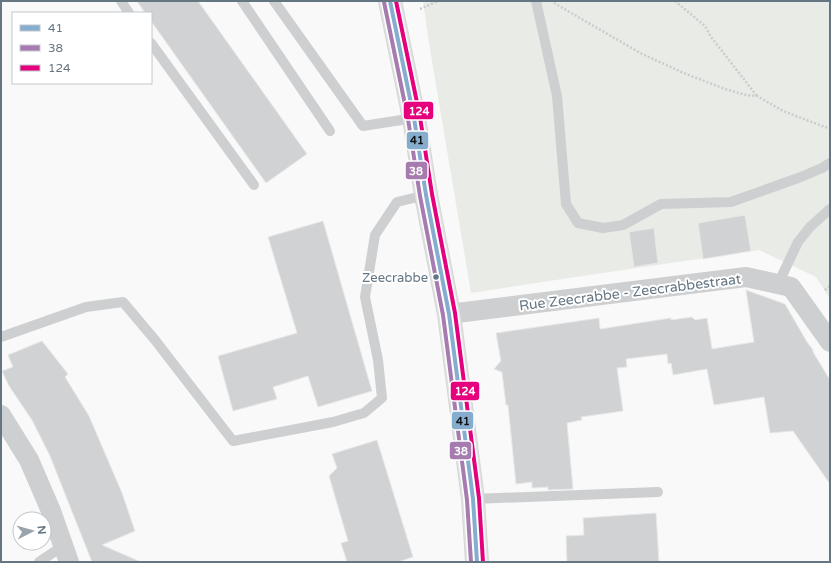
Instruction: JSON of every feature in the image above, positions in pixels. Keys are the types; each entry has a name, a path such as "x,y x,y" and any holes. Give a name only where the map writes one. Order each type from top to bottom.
{"main road":[{"path":"392,2 414,118 426,195 449,314 473,499 477,562"}],"street":[{"name":"Rue Zeecrabbe - Zeecrabbestraat","path":"449,314 746,277 791,287 830,342"},
{"path":"1,415 29,460 51,511 66,554"}],"lane":[{"path":"121,1 128,12"},
{"path":"242,1 330,131"},
{"path":"274,1 363,126 414,118"},
{"path":"536,1 557,96 566,204 578,223 603,228 623,225 661,204 731,202 801,177 830,163"},
{"path":"152,44 254,185"},
{"path":"1,337 86,306 123,302 160,346 233,441 333,422 364,413 382,398 378,360 365,297 375,235 397,202 426,195"},
{"path":"778,284 798,242 810,227 830,209"},
{"path":"473,499 658,492"},
{"path":"39,562 66,554"}],"path":[{"path":"420,9 438,1"},
{"path":"551,1 642,54 686,74 725,89 746,95 758,96"},
{"path":"675,1 706,26 711,36 758,96 782,111 830,129"},
{"path":"825,290 830,286"}],"shaded area":[{"name":"Zeecrabbe","path":"423,1 830,1 830,299 816,277 759,250 471,293"}],"building":[{"path":"137,1 198,1 307,154 266,183 152,22 152,12 144,12"},
{"path":"745,215 751,251 703,259 698,223"},
{"path":"323,221 372,391 318,407 308,376 273,387 277,399 233,411 218,356 297,333 268,237"},
{"path":"654,228 658,263 634,267 629,232"},
{"path":"746,290 785,304 830,380 830,484 793,431 770,433 764,397 714,405 707,369 673,375 671,363 668,364 667,354 626,359 627,367 617,368 623,411 581,417 582,420 567,423 573,489 548,490 548,487 532,488 532,482 516,484 508,405 506,405 502,372 494,369 501,361 496,333 599,318 600,329 671,318 671,320 692,317 695,320 707,318 712,349 754,342"},
{"path":"42,341 68,374 65,377 89,416 122,493 135,531 102,545 141,562 92,562 50,456 32,420 9,386 2,371 13,367 8,355"},
{"path":"377,440 413,557 398,562 347,562 341,543 348,541 329,476 337,468 332,454"},
{"path":"656,513 659,562 567,562 566,536 584,535 583,518"}],"transit line":[{"name":"41","path":"390,1 414,118 426,195 449,314 473,499 477,562"},
{"name":"124","path":"396,1 420,117 432,194 455,313 479,498 483,562"},
{"name":"38","path":"384,2 408,119 420,196 443,315 467,500 471,562"}],"place":[{"name":"Zeecrabbe","path":"436,277"}]}
